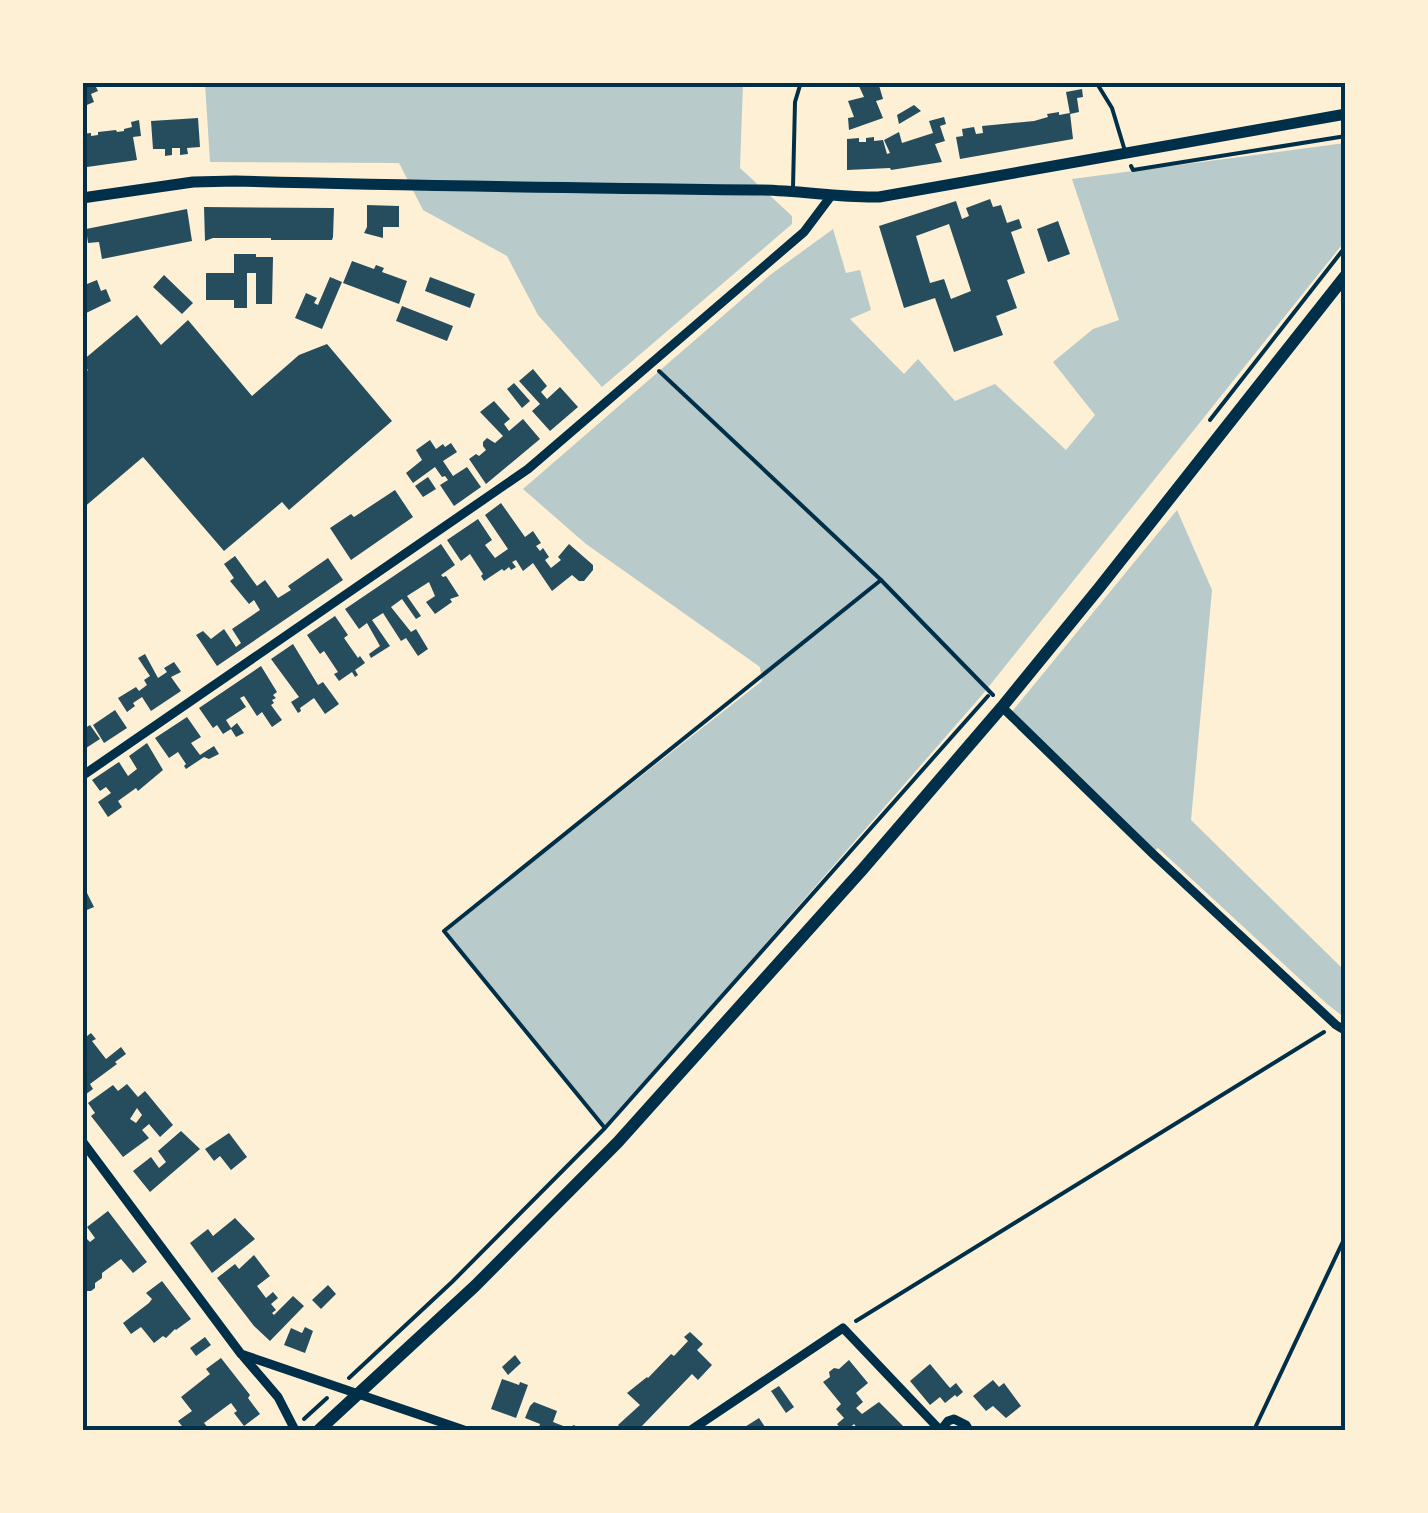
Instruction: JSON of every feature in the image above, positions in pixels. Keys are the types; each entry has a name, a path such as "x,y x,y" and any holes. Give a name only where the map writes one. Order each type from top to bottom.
{"main road":[{"path":"319,1430 475,1286 618,1142 862,870 1100,588 1346,276"}],"street":[{"path":"82,198 193,182 235,181 879,197 1346,114"},
{"path":"82,776 528,470 804,232 831,196"},
{"path":"1002,707 1341,1028"},
{"path":"82,1141 241,1354 278,1396 294,1430"},
{"path":"690,1430 843,1328 941,1430 954,1419 966,1424 969,1430"},
{"path":"241,1354 464,1430"}],"lane":[{"path":"792,192 795,102 801,82"},
{"path":"1096,82 1112,108 1126,154"}],"path":[{"path":"1173,164 1346,136"},
{"path":"1210,419 1346,246"},
{"path":"651,364 881,580 992,692 1002,707"},
{"path":"605,1128 444,931 881,580"},
{"path":"294,1430 452,1282 605,1128 992,692"},
{"path":"843,1328 1341,1028"},
{"path":"1254,1430 1346,1235"}],"shaded area":[{"path":"205,83 743,83 740,168 792,216 792,224 602,387 538,315 507,256 423,210 399,163 210,162"},
{"path":"1345,143 1345,241 982,695 605,1128 444,931 762,681 760,667 586,544 523,489 770,275 833,229 846,273 860,270 871,310 850,319 904,374 918,359 955,401 995,384 1066,450 1095,415 1053,362 1093,329 1119,320 1072,179"},
{"path":"1177,510 1212,590 1191,820 1345,971 1345,1018 1158,848 1152,853 1010,714"}],"building":[{"path":"860,82 878,82 883,99 876,101 883,118 849,130 848,118 854,117 848,101 864,97"},
{"path":"94,83 98,91 91,94 94,102 82,107 82,89"},
{"path":"1082,89 1083,97 1077,98 1079,112 1070,114 1066,92"},
{"path":"914,105 921,111 899,124 897,115"},
{"path":"1059,112 1070,113 1073,139 960,159 956,137 963,136 962,129 974,127 976,134 983,133 982,126 1034,121"},
{"path":"944,117 946,124 940,126 945,141 935,144 942,162 891,170 847,170 847,139 883,140 887,154 890,153 884,140 899,132 902,143 933,133 929,121"},
{"path":"198,118 200,147 187,148 188,154 180,155 180,148 172,148 172,155 165,156 165,149 153,149 151,121"},
{"path":"139,120 141,136 133,137 137,160 87,167 82,134 124,131 132,127 131,122"},
{"path":"990,199 993,207 1001,205 1007,223 1019,219 1022,228 1011,232 1025,273 1007,280 1017,308 996,316 1003,335 954,352 935,298 904,308 879,226 956,201 962,219 969,216 966,208","holes":["949,224 971,291 951,299 944,279 930,283 916,236"]},
{"path":"367,205 399,206 399,227 383,227 383,238 364,233"},
{"path":"204,207 334,208 333,237 205,241"},
{"path":"187,209 192,241 102,259 99,242 88,243 86,229"},
{"path":"1058,221 1070,254 1048,262 1037,229"},
{"path":"234,254 273,257 272,304 256,304 256,273 247,273 247,308 234,308 234,300 206,300 206,273 234,273"},
{"path":"352,261 374,269 376,265 384,268 382,272 407,281 399,304 343,283"},
{"path":"164,275 193,303 182,314 153,287"},
{"path":"330,277 342,282 322,329 295,318 306,293 317,298 314,303 318,305"},
{"path":"430,277 475,294 470,308 425,291"},
{"path":"97,280 111,301 82,315 82,286"},
{"path":"402,306 453,326 447,341 396,321"},
{"path":"137,315 161,345 188,320 252,396 299,355 327,344 392,421 289,510 282,502 224,551 143,457 82,509 82,375 88,370 82,361"},
{"path":"533,369 547,386 541,392 547,399 560,387 578,407 550,431 532,411 540,404 519,381"},
{"path":"514,383 530,401 522,408 507,389"},
{"path":"494,401 510,419 504,424 509,431 523,419 540,439 486,484 469,459 486,450 483,442 487,438 495,443 503,436 480,412"},
{"path":"430,440 436,449 451,443 457,452 443,461 453,476 467,467 481,487 454,506 440,485 448,480 435,467 413,483 406,473 422,460 416,450"},
{"path":"428,477 436,489 423,497 415,486"},
{"path":"395,490 413,517 351,560 330,528"},
{"path":"501,503 525,537 533,531 541,543 536,546 540,551 543,548 551,568 561,560 558,557 569,544 593,565 584,581 572,575 552,591 533,563 523,571 516,560 512,562 516,567 502,569 484,581 470,554 461,561 447,540 478,519 492,540 485,545 495,558 508,549 485,515"},
{"path":"441,544 455,565 441,575 446,576 459,596 435,614 426,602 435,596 429,582 407,596 421,616 416,619 402,599 391,607 411,632 416,629 428,649 418,656 406,638 401,641 383,613 372,620 390,646 371,658 369,654 380,646 367,623 359,629 345,609"},
{"path":"235,556 257,586 265,580 278,598 291,590 288,586 328,558 343,580 217,666 196,635 203,631 211,639 224,629 236,647 241,643 232,629 260,610 254,600 249,604 230,581 234,578 224,564"},
{"path":"335,616 348,635 344,638 365,663 355,670 358,675 355,677 352,672 339,681 334,674 338,672 324,651 320,654 307,635"},
{"path":"293,644 318,685 323,682 339,704 325,714 314,698 298,713 291,702 299,697 271,659"},
{"path":"145,654 158,678 174,662 181,672 171,677 181,691 151,711 142,697 127,712 118,698 147,685 144,680 150,676 138,658"},
{"path":"261,666 277,692 271,705 282,720 272,727 262,712 257,716 244,696 240,698 246,707 226,720 231,728 237,723 244,733 236,737 231,729 223,734 217,725 213,728 199,708"},
{"path":"115,710 127,728 104,743 93,725"},
{"path":"187,717 201,737 191,743 200,755 214,746 219,754 204,757 186,769 178,752 169,758 155,738"},
{"path":"90,725 100,739 86,748 82,730"},
{"path":"147,743 163,770 138,791 136,788 118,801 122,807 108,817 98,802 111,793 106,787 100,791 92,780 119,762 128,776 137,769 129,756"},
{"path":"83,885 94,907 82,912"},
{"path":"91,1033 96,1039 92,1041 106,1059 121,1047 126,1054 90,1084 93,1089 82,1097 82,1040"},
{"path":"127,1084 138,1097 145,1091 173,1125 160,1137 149,1124 142,1130 149,1138 123,1157 91,1116 95,1113 88,1103 113,1085 118,1091","holes":["137,1108 142,1115 136,1123 130,1119"]},
{"path":"181,1131 200,1149 150,1192 133,1171 151,1157 159,1168 166,1162 158,1151"},
{"path":"229,1133 247,1157 231,1170 220,1156 214,1161 205,1149"},
{"path":"108,1211 147,1262 133,1273 121,1259 102,1273 95,1288 85,1291 82,1243 95,1238 87,1227"},
{"path":"235,1218 255,1239 212,1273 190,1243 208,1229 213,1236"},
{"path":"254,1255 270,1276 257,1286 266,1298 273,1292 278,1298 271,1304 276,1310 272,1313 274,1315 293,1296 304,1306 270,1341 217,1278 235,1264 239,1269"},
{"path":"162,1281 191,1319 154,1343 141,1327 131,1334 123,1323 149,1303 152,1299 146,1293"},
{"path":"328,1285 336,1294 321,1309 312,1300"},
{"path":"305,1327 313,1331 305,1353 284,1345 291,1328 302,1333"},
{"path":"690,1332 703,1344 697,1350 712,1365 698,1380 692,1374 641,1427 622,1430 618,1425 640,1405 627,1393 671,1354 674,1356 688,1341 684,1337"},
{"path":"205,1337 211,1345 196,1356 190,1348"},
{"path":"515,1355 521,1363 508,1375 502,1367"},
{"path":"221,1358 260,1414 244,1426 231,1403 204,1423 210,1430 185,1430 178,1421 192,1411 181,1397 210,1374 206,1369"},
{"path":"849,1360 868,1383 856,1393 863,1402 856,1408 862,1414 879,1402 907,1430 859,1430 854,1424 842,1430 837,1424 844,1418 836,1409 841,1404 823,1382 830,1377 829,1372"},
{"path":"930,1364 950,1388 956,1383 963,1392 945,1403 940,1397 930,1405 910,1381"},
{"path":"502,1379 528,1385 516,1418 491,1409"},
{"path":"993,1380 999,1387 1004,1383 1021,1406 1006,1418 993,1406 986,1411 973,1396"},
{"path":"779,1386 794,1407 786,1413 771,1391"},
{"path":"534,1402 557,1411 553,1422 588,1430 538,1430 540,1424 525,1418"},
{"path":"759,1418 767,1430 740,1430"}]}
